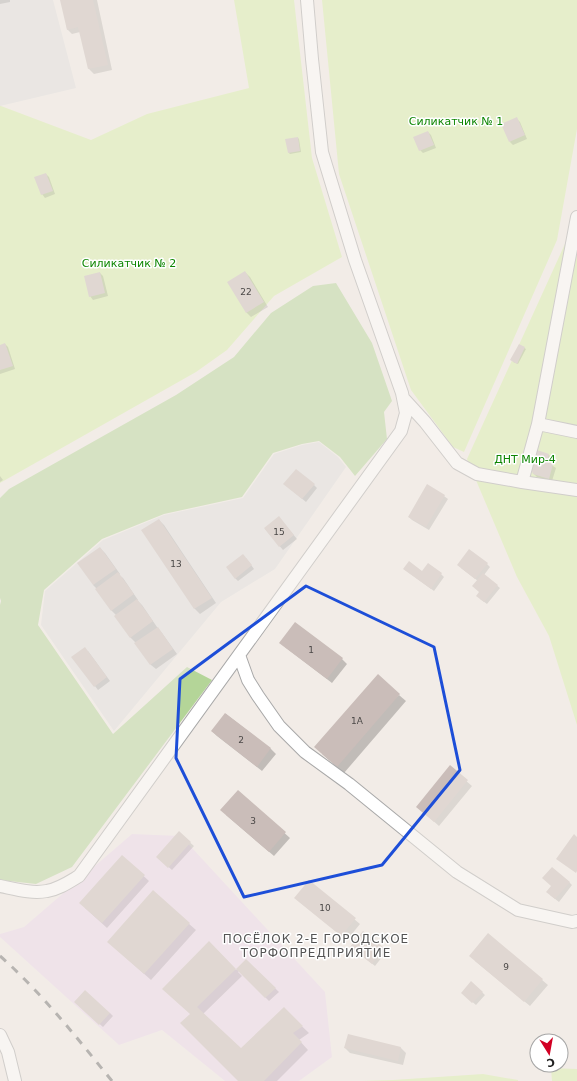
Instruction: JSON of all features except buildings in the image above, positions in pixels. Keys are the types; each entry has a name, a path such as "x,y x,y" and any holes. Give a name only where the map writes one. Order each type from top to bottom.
{"street":[{"path":"0,886 34,892 47,891 57,888 78,876 401,431 406,413 403,398 354,260 322,152 306,0"},
{"path":"522,482 538,424 577,217"},
{"path":"403,398 425,422 457,463 477,474 577,490"},
{"path":"538,424 577,432"},
{"path":"239,655 248,680 258,696 279,726 305,752 349,784 457,872 518,910 572,922 577,921"},
{"path":"0,1035 8,1052 15,1081"}],"highlighted area":[{"path":"306,586 434,647 460,770 382,865 244,897 176,758 180,679"}],"shaded area":[{"path":"0,0 53,0 76,88 0,106"},
{"path":"319,442 338,457 346,467 275,569 221,602 114,731 41,625 45,591 103,540 164,515 243,498 274,454 302,445"},
{"path":"132,834 181,836 325,992 332,1057 299,1081 225,1081 162,1030 119,1045 0,937 0,934 24,927"}],"green space":[{"name":"Силикатчик № 2","path":"234,0 294,0 312,158 342,257 274,296 227,350 196,372 0,483 0,106 91,140 147,114 249,88"},
{"name":"Силикатчик № 1","path":"322,0 577,0 577,129 557,240 464,452 453,447 411,390 339,174"},
{"name":"ДНТ Мир-4","path":"569,235 577,236 577,725 549,636 517,577 467,459"},
{"path":"336,283 372,343 392,401 384,412 387,439 355,476 340,457 319,441 302,444 273,453 242,497 164,514 102,539 44,590 38,625 113,734 187,667 212,680 72,867 36,884 0,880 0,498 9,489 176,395 234,357 271,313 313,286"},
{"path":"569,1069 577,1069 577,1081 552,1081 551,1073 569,1073"},
{"path":"483,1074 518,1081 361,1081 393,1080"}],"railway":[{"path":"0,956 45,1000 112,1081"}],"district":[{"name":"ПОСЁЛОК 2-Е ГОРОДСКОЕ ТОРФОПРЕДПРИЯТИЕ","path":"316,946"}]}
